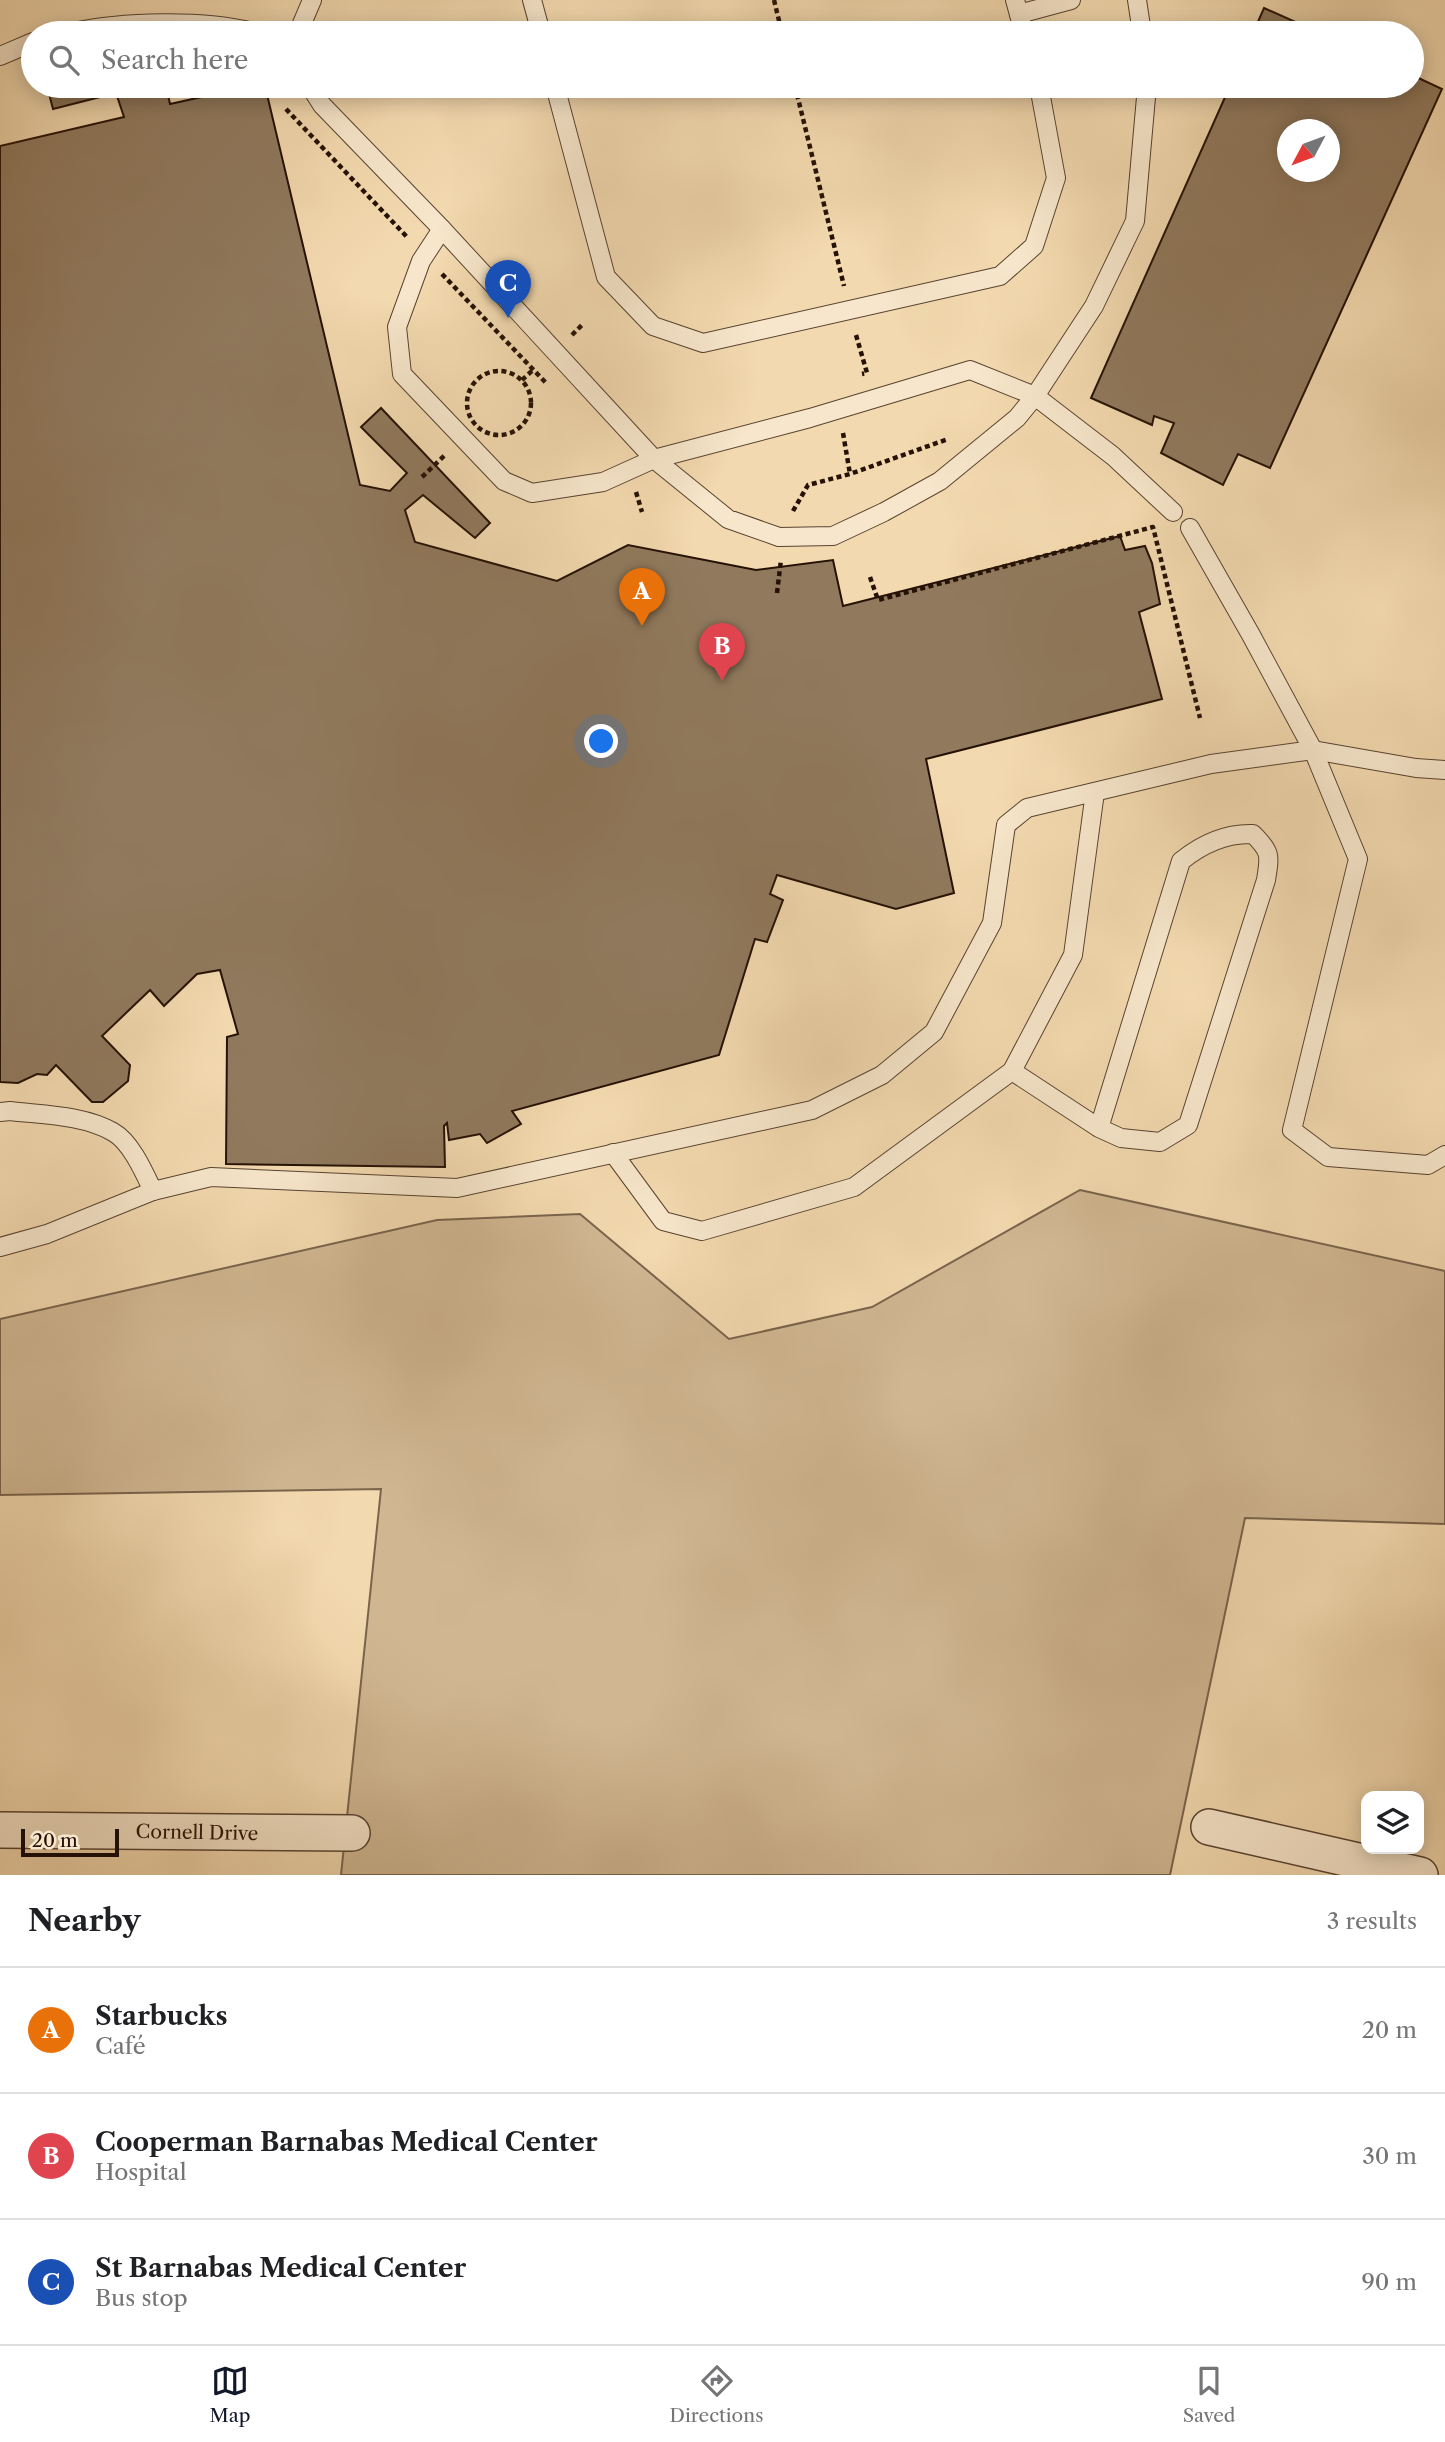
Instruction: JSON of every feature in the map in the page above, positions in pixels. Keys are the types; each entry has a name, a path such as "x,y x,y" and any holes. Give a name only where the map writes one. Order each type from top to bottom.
{"street":[{"path":"1209,1827 1420,1875"},
{"name":"Cornell Drive","path":"0,1830 352,1833"}],"lane":[{"path":"303,21 312,0"},
{"path":"532,0 538,21"},
{"path":"1017,7 1071,0"},
{"path":"1137,0 1140,21"},
{"path":"0,55 21,46"},
{"path":"318,98 654,459 728,519 784,537 833,536 884,512 940,481 1017,418 1035,396 1094,306 1135,221 1146,98"},
{"path":"558,98 606,277 653,326 703,344 1000,276 1034,246 1056,178 1043,98"},
{"path":"442,229 425,255 397,327 402,374 505,481 532,493 603,482 654,459 810,418 971,370 1035,396 1113,456 1173,512"},
{"path":"1189,528 1313,750 1358,859 1292,1130 1328,1157 1428,1165 1445,1155"},
{"path":"0,1247 47,1234 153,1191 211,1177 457,1188 811,1110 882,1075 934,1032 992,923 1006,825 1027,808 1211,764 1313,750 1416,768 1445,769"},
{"path":"613,1153 663,1221 702,1231 854,1187 1012,1071 1073,955 1095,792"},
{"path":"1012,1071 1099,1128 1121,1138 1160,1142 1188,1125 1266,880 1270,858 1267,848 1253,834 1233,833 1193,851 1181,861 1099,1128"},
{"path":"0,1112 78,1120 114,1132 137,1158 153,1191"}],"path":[{"path":"774,0 779,21"},
{"path":"286,109 551,390"},
{"path":"495,370 507,371 525,383 531,402 526,421 518,429 500,435 490,434 476,425 468,411 467,400 476,380 495,370"},
{"path":"784,537 786,523 808,485 850,474 953,436"},
{"path":"630,470 642,512"},
{"path":"870,577 877,600 1153,527 1200,718"}],"shaded area":[{"path":"1080,1190 1445,1271 1445,1524 1245,1518 1170,1875 341,1875 381,1489 0,1495 0,1319 437,1220 580,1214 729,1339 872,1307"}],"building":[{"path":"1264,8 1293,21 1258,21"},
{"path":"1424,81 1442,89 1270,468 1238,454 1223,485 1161,453 1174,423 1154,416 1152,425 1091,398 1225,98 1424,98"},
{"path":"50,98 96,98 53,109"},
{"path":"118,98 169,98 170,104 197,98 268,98 360,485 390,491 407,473 361,427 381,408 490,523 475,538 423,495 405,510 415,542 557,581 628,545 756,570 833,560 843,606 1120,536 1125,550 1145,546 1152,563 1160,604 1139,612 1162,699 926,759 954,893 896,909 777,875 770,894 783,900 767,942 755,939 719,1055 512,1111 521,1124 487,1143 480,1134 449,1140 447,1123 444,1126 445,1167 226,1164 227,1037 238,1034 220,970 197,974 164,1006 150,990 102,1036 130,1065 128,1081 103,1102 92,1102 56,1065 47,1075 37,1074 18,1083 0,1082 0,146 124,117"}],"place":[{"name":"St Barnabas Medical Center","path":"508,318"},
{"name":"Starbucks","path":"642,626"},
{"name":"Cooperman Barnabas Medical Center","path":"722,681"}]}
